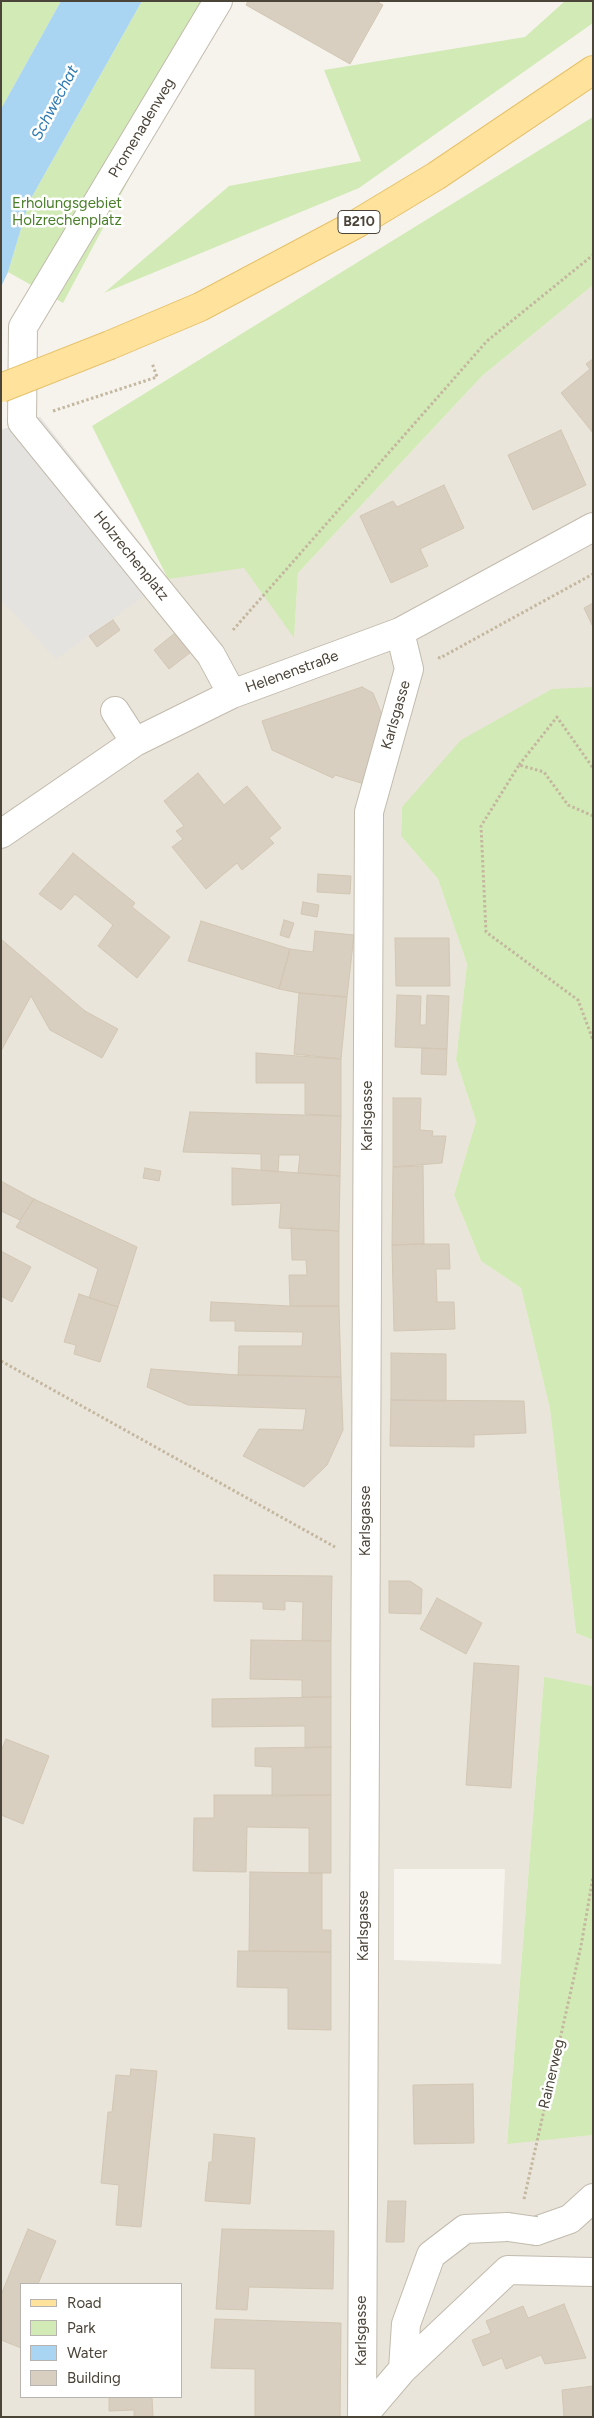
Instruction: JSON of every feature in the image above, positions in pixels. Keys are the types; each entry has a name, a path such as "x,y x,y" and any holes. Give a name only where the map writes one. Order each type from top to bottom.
{"main road":[{"name":"B210","path":"1,388 200,307 358,223 444,171 593,70"}],"street":[{"name":"Promenadenweg","path":"22,422 23,327 218,1"},
{"name":"Holzrechenplatz","path":"22,422 211,655 232,694"},
{"name":"Helenenstraße","path":"1,834 135,742 232,694 400,632 593,527"},
{"name":"Karlsgasse","path":"362,2417 369,812 409,670 400,632"},
{"path":"115,711 135,742"},
{"path":"404,2370 406,2324 431,2255 465,2229 508,2226 536,2231 570,2219 593,2198"},
{"path":"362,2417 404,2370 508,2270 593,2272"}],"path":[{"path":"211,655 487,341 593,255"},
{"path":"54,411 157,377 152,363"},
{"path":"400,632 440,658 593,574"},
{"path":"593,768 557,717 519,765 482,826 486,932 578,1000 593,1040"},
{"path":"519,765 544,772 568,805 593,816"},
{"path":"1,1361 366,1565"},
{"name":"Rainerweg","path":"523,2203 581,1946 593,1877"}],"shaded area":[{"path":"593,285 593,687 586,688 402,807 401,836 438,879 467,964 456,1060 476,1121 454,1195 481,1261 521,1288 550,1409 576,1633 593,1640 593,1686 544,1678 507,2143 593,2135 593,2417 1,2417 1,430 40,417 168,578 244,567 294,637 298,573 482,376","holes":["394,1869 505,1869 501,1964 394,1960"]},
{"path":"40,417 168,579 56,659 1,600 1,430"}],"green space":[{"path":"1,1 61,1 1,109"},
{"name":"Erholungsgebiet Holzrechenplatz","path":"142,1 224,1 63,303 8,272 29,202"},
{"path":"565,1 593,1 593,23 359,188 104,293 229,186 361,161 324,70 525,37"},
{"path":"593,117 593,285 482,376 298,573 294,638 244,568 168,579 92,426"},
{"path":"593,687 593,1640 576,1633 550,1409 521,1288 481,1261 454,1195 476,1121 456,1060 467,964 438,879 401,836 402,807 461,740 552,689"},
{"path":"544,1677 593,1686 593,2135 507,2144"}],"water":[{"name":"Schwechat","path":"61,1 142,1 29,202 8,272 1,287 1,109"}],"building":[{"path":"248,1 376,1 383,5 350,64 246,5"},
{"path":"593,359 593,433 561,393 590,369 586,364"},
{"path":"561,430 586,485 533,510 508,455"},
{"path":"444,485 464,528 420,549 428,566 391,583 360,516 393,501 397,507"},
{"path":"593,603 593,627 584,608"},
{"path":"113,620 120,630 97,647 89,636"},
{"path":"175,633 191,652 169,669 154,650"},
{"path":"362,687 373,693 384,720 364,784 335,775 333,778 272,750 262,721"},
{"path":"198,773 224,805 247,786 281,828 269,838 274,843 242,870 237,863 206,889 172,847 183,839 176,831 184,826 164,801"},
{"path":"73,853 135,903 132,907 170,937 137,978 98,946 113,925 75,894 61,910 39,894"},
{"path":"318,874 351,876 350,894 317,892"},
{"path":"303,902 319,905 317,917 301,914"},
{"path":"284,920 294,923 289,938 280,935"},
{"path":"201,921 290,949 279,989 188,961"},
{"path":"315,931 354,935 347,997 299,993 279,989 290,949 313,952"},
{"path":"395,938 449,938 450,986 396,986"},
{"path":"1,939 85,1011 118,1029 102,1058 50,1030 31,996 1,1051"},
{"path":"299,993 347,997 341,1059 294,1054"},
{"path":"397,995 421,996 420,1025 426,1025 427,995 449,996 447,1049 395,1047"},
{"path":"422,1048 447,1049 446,1075 421,1074"},
{"path":"256,1053 341,1059 341,1116 305,1114 305,1083 256,1083"},
{"path":"393,1098 421,1098 420,1130 433,1131 432,1136 446,1136 442,1163 393,1167"},
{"path":"190,1112 341,1116 340,1176 298,1173 300,1155 279,1155 278,1172 261,1170 261,1154 183,1152"},
{"path":"423,1166 424,1244 392,1245 393,1167"},
{"path":"145,1168 161,1171 159,1181 143,1178"},
{"path":"232,1168 340,1176 339,1231 279,1228 281,1203 232,1205"},
{"path":"1,1181 34,1199 20,1220 1,1211"},
{"path":"34,1199 137,1247 118,1307 89,1298 98,1269 16,1227"},
{"path":"291,1228 339,1231 339,1306 290,1306 289,1275 307,1275 306,1260 292,1260"},
{"path":"449,1244 450,1269 436,1269 437,1302 454,1302 455,1329 394,1331 392,1245"},
{"path":"1,1251 31,1267 12,1302 1,1296"},
{"path":"79,1294 118,1307 100,1362 74,1354 76,1345 64,1342"},
{"path":"211,1302 290,1306 339,1306 341,1377 238,1375 239,1346 302,1346 303,1332 235,1331 235,1321 210,1321"},
{"path":"391,1353 446,1354 446,1401 391,1400"},
{"path":"151,1369 238,1375 341,1377 343,1430 327,1465 304,1487 243,1456 259,1429 303,1430 306,1409 188,1405 147,1387"},
{"path":"391,1400 524,1401 526,1433 474,1435 474,1447 390,1446"},
{"path":"214,1575 332,1576 331,1641 302,1640 303,1602 285,1601 285,1610 263,1609 263,1602 214,1601"},
{"path":"389,1581 410,1581 422,1589 421,1614 389,1613"},
{"path":"437,1598 482,1623 466,1654 420,1629"},
{"path":"251,1640 331,1641 331,1697 302,1697 302,1680 250,1679"},
{"path":"474,1663 519,1666 511,1788 466,1785"},
{"path":"331,1697 331,1747 305,1748 305,1726 212,1727 212,1699"},
{"path":"6,1739 49,1756 23,1824 1,1815 1,1751"},
{"path":"331,1747 331,1795 272,1796 272,1767 255,1766 255,1748"},
{"path":"214,1795 331,1795 331,1873 309,1873 309,1828 247,1827 246,1872 193,1871 194,1818 214,1818"},
{"path":"250,1872 322,1873 322,1930 331,1930 331,1952 249,1951"},
{"path":"238,1951 331,1952 331,2030 288,2029 288,1988 237,1987"},
{"path":"131,2069 157,2071 141,2227 116,2225 119,2185 101,2183 108,2112 112,2112 116,2075 130,2076"},
{"path":"473,2084 474,2143 414,2144 413,2085"},
{"path":"214,2134 255,2138 250,2204 205,2201 209,2162 212,2162"},
{"path":"388,2201 406,2201 404,2242 386,2242"},
{"path":"28,2229 56,2241 38,2283 20,2283 20,2348 1,2340 1,2295"},
{"path":"222,2229 334,2231 333,2289 249,2287 247,2310 216,2309"},
{"path":"564,2304 586,2358 545,2364 541,2355 506,2369 502,2358 483,2366 472,2340 491,2333 486,2321 523,2306 528,2318"},
{"path":"215,2319 341,2323 340,2417 255,2417 255,2369 211,2368"},
{"path":"593,2386 593,2417 564,2417 562,2390"},
{"path":"109,2398 152,2398 153,2417 134,2417 134,2410 109,2411"}]}
